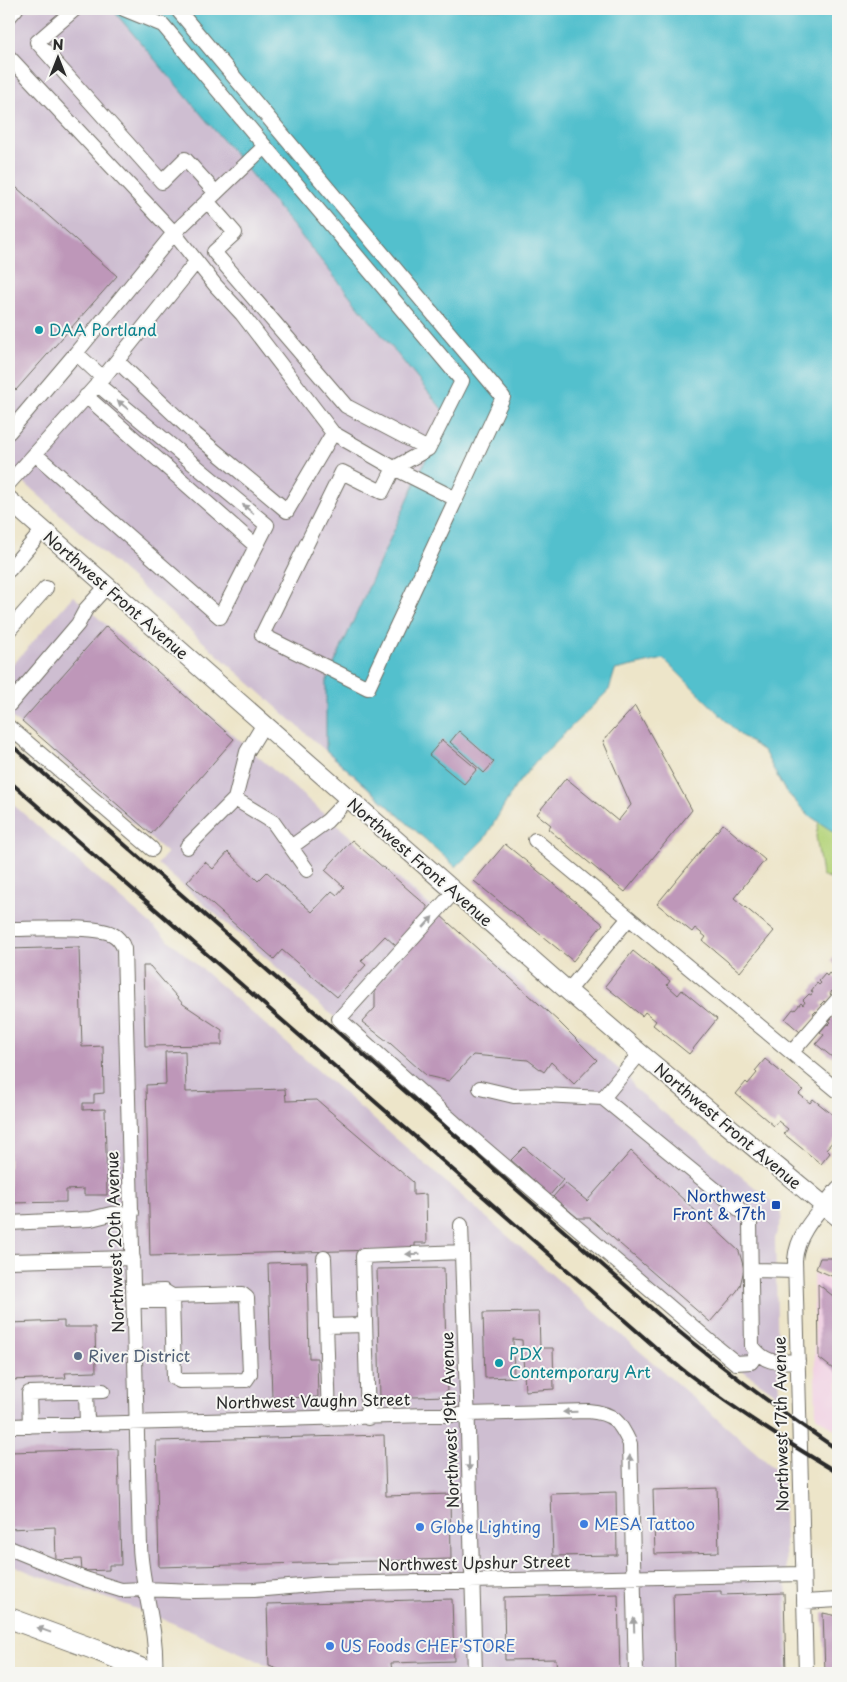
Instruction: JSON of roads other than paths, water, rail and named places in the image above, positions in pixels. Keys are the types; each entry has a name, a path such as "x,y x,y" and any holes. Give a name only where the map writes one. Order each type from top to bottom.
{"highway":[{"path":"9,1618 154,1673"}],"main road":[{"name":"Northwest Front Avenue","path":"9,500 568,991 838,1217"}],"street":[{"path":"9,17 16,9"},
{"path":"75,9 37,42 162,182 185,159 235,234 214,252 346,406 428,449"},
{"path":"124,9 163,25 462,381 428,449 394,468 382,492 342,472 262,635 368,688 503,397 177,9"},
{"path":"9,57 174,233 216,286 242,314 333,433 394,468 456,499"},
{"path":"9,432 174,233 265,146"},
{"path":"9,484 117,361 196,262"},
{"path":"35,454 220,617 267,525 100,381 76,353"},
{"path":"117,361 203,441 287,512 333,433"},
{"path":"86,396 256,546"},
{"path":"9,570 43,530"},
{"path":"9,705 78,624 86,609 107,586"},
{"path":"9,630 46,588"},
{"path":"187,847 235,798 247,752 264,724"},
{"path":"9,727 152,849"},
{"path":"235,798 273,822 308,870"},
{"path":"290,846 327,821 348,799"},
{"path":"535,840 838,1091"},
{"path":"454,892 339,1019 457,1125 736,1363 751,1362 757,1353"},
{"path":"568,991 628,918"},
{"name":"Northwest 20th Avenue","path":"9,929 64,928 112,934 119,940 124,949 140,1547 145,1589 156,1640 154,1673"},
{"path":"792,1052 838,999"},
{"path":"604,1098 640,1053"},
{"path":"480,1088 514,1096 543,1095 604,1098 745,1214 750,1222 752,1346 767,1361 798,1361"},
{"name":"Northwest 17th Avenue","path":"806,1673 796,1251 798,1242 838,1188"},
{"path":"9,1223 91,1219 111,1214 132,1213"},
{"name":"Northwest 19th Avenue","path":"461,1225 475,1673"},
{"path":"368,1418 363,1256 462,1252"},
{"path":"9,1261 133,1258"},
{"path":"324,1258 329,1418"},
{"path":"750,1270 795,1271"},
{"path":"134,1297 167,1301 172,1296 242,1294 247,1298 250,1374 246,1380 180,1381 174,1378 172,1296"},
{"path":"326,1326 365,1325"},
{"path":"86,1391 87,1424"},
{"path":"30,1426 30,1392 102,1391"},
{"name":"Northwest Vaughn Street","path":"9,1426 588,1411 606,1414 617,1421 630,1444 632,1577"},
{"name":"Northwest Upshur Street","path":"9,1548 85,1579 121,1590 214,1590 324,1584 803,1574"},
{"path":"632,1577 636,1673"},
{"path":"804,1602 838,1600"}],"water":[{"path":"112,9 838,9 838,835 807,814 784,789 764,751 740,735 664,659 615,670 609,690 535,762 515,787 485,838 456,867 326,750 326,682 446,414 228,146"}],"railway":[{"path":"9,743 665,1320 750,1388 838,1450"},
{"path":"9,781 663,1354 705,1387 749,1417 838,1473"}],"place":[{"name":"DAA Portland","path":"39,330"},
{"name":"Northwest Front & 17th","path":"776,1205"},
{"name":"River District","path":"78,1356"},
{"name":"PDX Contemporary Art","path":"499,1363"},
{"name":"MESA Tattoo","path":"584,1524"},
{"name":"Globe Lighting","path":"420,1527"},
{"name":"US Foods CHEF’STORE","path":"330,1646"}]}
